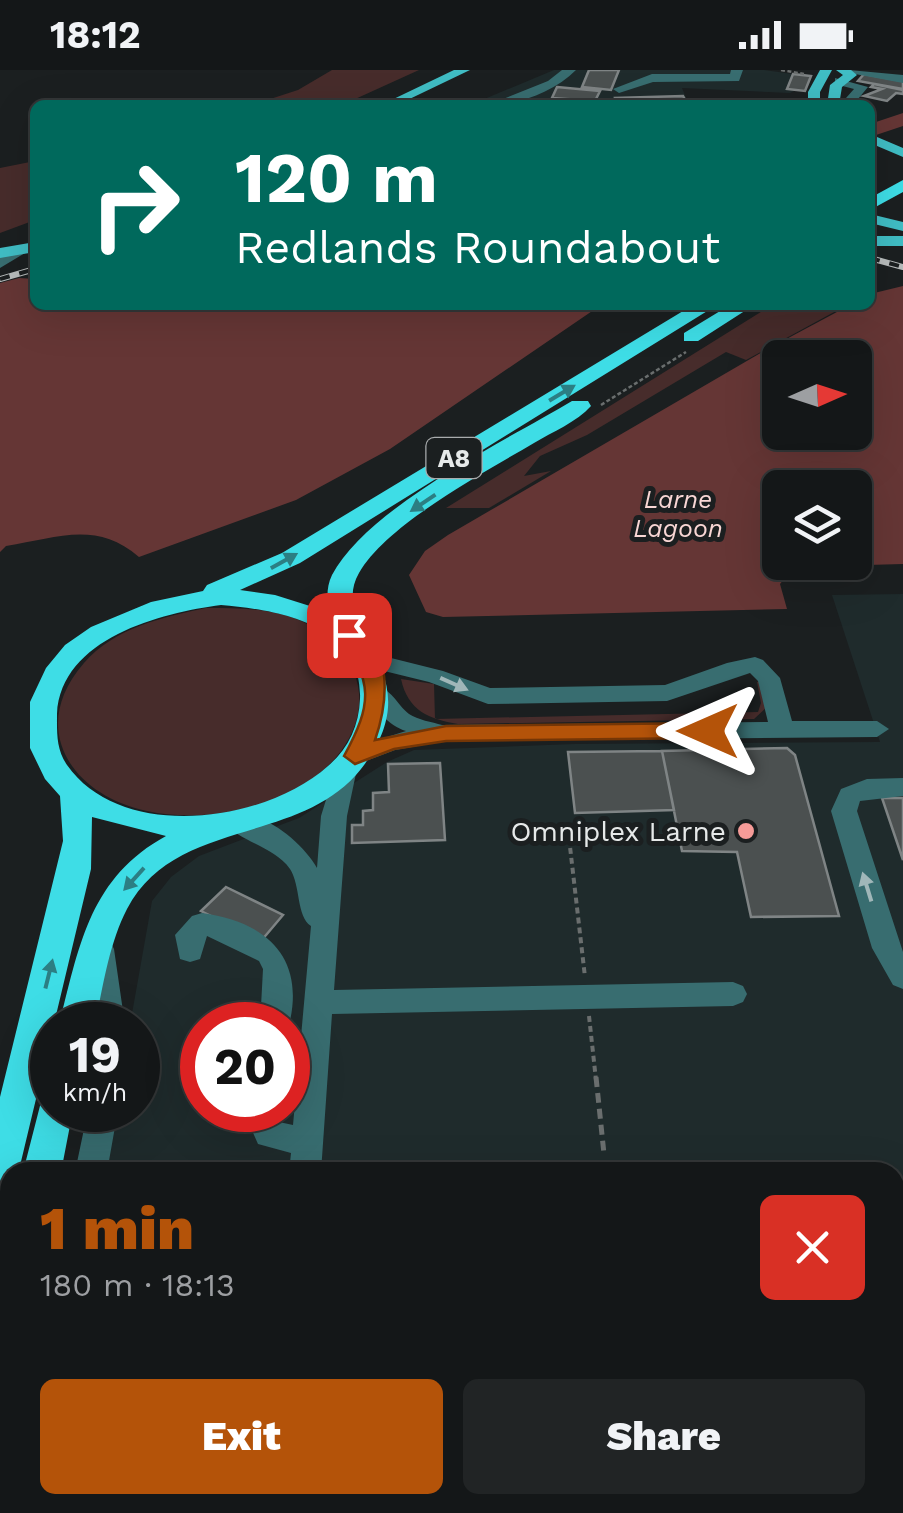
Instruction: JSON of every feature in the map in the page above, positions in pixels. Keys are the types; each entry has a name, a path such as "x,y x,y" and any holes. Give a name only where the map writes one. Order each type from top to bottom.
{"highway":[{"path":"875,202 903,185"},
{"path":"875,222 903,210"},
{"name":"A8","path":"226,824 149,824 98,807 56,774 46,757 42,734 47,694 71,656 106,629 150,610 248,580 290,558 699,310"},
{"name":"A8","path":"377,694 374,670 339,606 344,573 390,524 736,310"},
{"name":"A8","path":"195,599 269,601 309,612 356,643"},
{"path":"351,761 366,737 377,694"},
{"name":"A8","path":"83,1002 99,939 130,879 159,856 226,824 286,806 351,761"},
{"path":"2,1162 75,869 79,841 76,792"},
{"path":"44,1162 50,1132"}],"main road":[{"path":"399,100 464,70"},
{"path":"814,100 819,73 847,74"},
{"path":"833,100 832,94 847,74"},
{"path":"875,140 903,153"},
{"path":"875,152 903,162"},
{"path":"875,222 903,227"},
{"path":"875,241 903,241"},
{"path":"0,253 28,248"}],"street":[{"path":"506,100 552,84 570,70"},
{"path":"619,89 652,78 735,78 737,70"},
{"path":"847,74 885,73 903,79"},
{"path":"847,74 862,87 854,100"},
{"path":"524,92 541,100"},
{"path":"0,263 28,248"},
{"path":"356,643 384,664 435,676 488,696 667,692 755,665 769,678 782,730"},
{"path":"377,694 403,722 446,733"},
{"path":"268,1132 306,1158 334,816 351,761 391,742 446,733 877,729"},
{"path":"903,787 867,788 850,794 844,812 886,948 903,977"},
{"path":"226,824 275,837 302,859 316,908 318,1002"},
{"path":"190,951 189,935 202,924 216,926 270,953 277,969 276,1002"},
{"path":"99,939 107,1002"},
{"path":"318,1002 733,994"},
{"path":"93,1162 99,1132"}],"path":[{"path":"782,70 819,73"},
{"path":"590,412 691,350"}],"shaded area":[{"path":"332,70 419,70 353,100 267,100 298,90"},
{"path":"554,70 764,70 793,74 796,90 790,93 682,88 687,100 482,100"},
{"path":"30,162 30,222 0,233 0,168"},
{"path":"764,310 838,310 783,340 762,340 762,351 746,360 726,352 587,435 540,456 524,476 551,471 489,508 446,508"},
{"path":"903,594 903,1162 106,1162 111,1132 160,1132 160,1002 134,1002 152,901 171,877 199,856 299,818 387,762 414,750 575,744 880,742 832,595"},
{"path":"206,608 278,613 310,625 328,638 343,653 359,689 353,730 324,770 303,785 253,806 172,815 120,803 79,774 66,755 59,734 59,711 67,687 96,651 124,633 156,620"},
{"path":"401,679 434,684 435,718 414,706"},
{"path":"761,681 768,706 754,719 458,724 437,719 758,712 761,703 757,682"}],"water":[{"path":"30,279 30,310 594,310 390,449 296,500 139,557 123,546 91,535 42,539 6,546 0,552 0,283"},
{"name":"Larne Lagoon","path":"903,286 903,564 872,565 872,470 762,470 762,580 783,580 780,584 787,609 443,617 426,612 409,575 425,551 762,352 762,450 872,450 872,340 785,340 841,310 875,310 875,293"}],"building":[{"path":"589,70 619,70 611,90 582,87"},
{"path":"793,74 811,76 805,91 787,89"},
{"path":"864,74 903,81 903,89 858,81"},
{"path":"874,84 903,90 903,94 896,93 887,101 864,96 882,89 871,87"},
{"path":"557,87 600,91 596,100 552,98"},
{"path":"683,96 685,100 616,100"},
{"name":"Omniplex Larne","path":"787,748 795,755 839,916 751,917 737,852 682,851 662,751"},
{"path":"662,751 674,810 575,813 568,752"},
{"path":"440,763 445,840 352,843 352,825 363,825 363,811 373,810 373,793 389,792 388,764"},
{"path":"882,798 903,798 903,860"},
{"path":"226,887 283,915 261,941 201,911"}],"waterway":[{"path":"875,129 903,119"}],"railway":[{"path":"875,259 903,267"},
{"path":"0,279 30,270"}],"place":[{"name":"Omniplex Larne","path":"746,831"}],"route":[{"path":"349,635 364,650 374,670 377,694 366,737 355,756 391,742 446,733 708,731"}]}
